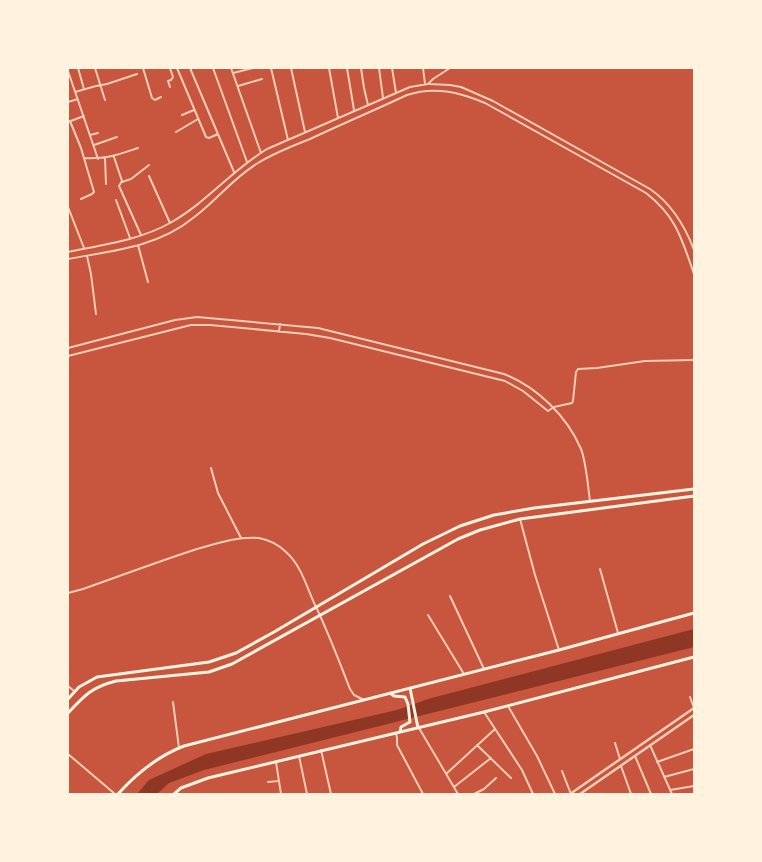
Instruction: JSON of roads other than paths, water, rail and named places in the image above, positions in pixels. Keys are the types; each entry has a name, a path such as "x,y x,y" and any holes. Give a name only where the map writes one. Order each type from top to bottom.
{"main road":[{"path":"68,699 74,692 92,679 102,676 219,660 236,653 423,544 460,526 494,515 534,508 694,489"},
{"path":"68,713 90,690 116,681 209,672 232,664 458,539 480,530 520,519 694,496"},
{"path":"116,794 127,783 156,760 179,748 200,741 559,650 694,613"},
{"path":"174,794 181,788 208,778 484,712 694,657"},
{"path":"410,688 418,728"},
{"path":"390,693 394,696 405,697 408,704 411,720 409,723 401,727 400,732"}],"street":[{"path":"78,68 84,89"},
{"path":"95,68 105,100"},
{"path":"143,68 152,98 155,100 161,97"},
{"path":"170,87 168,81 172,80 172,77 170,69 174,68"},
{"path":"178,68 206,137 208,138 218,134"},
{"path":"190,68 234,172"},
{"path":"213,68 247,162"},
{"path":"231,68 261,153"},
{"path":"233,73 252,68"},
{"path":"271,68 288,140"},
{"path":"291,68 305,132"},
{"path":"329,68 338,118"},
{"path":"347,68 355,111"},
{"path":"360,68 368,105"},
{"path":"379,68 383,98"},
{"path":"392,68 396,93"},
{"path":"423,68 425,84"},
{"path":"428,84 450,68"},
{"path":"68,71 98,159"},
{"path":"75,92 107,84 137,74"},
{"path":"238,86 262,79"},
{"path":"68,252 141,235 170,223 187,212 234,172 261,153 383,98 418,85 425,84 450,85 493,101 650,189 666,202 678,217 694,250"},
{"path":"418,85 419,92"},
{"path":"68,259 138,245 162,237 176,230 207,207 237,178 259,163 407,95 437,90 451,92 485,103 646,194 660,205 673,220 694,274"},
{"path":"68,102 78,99"},
{"path":"182,115 194,110"},
{"path":"81,200 93,194 84,158 69,121 84,116"},
{"path":"176,132 198,119"},
{"path":"90,135 98,133"},
{"path":"94,145 117,137"},
{"path":"84,158 104,158 138,148"},
{"path":"114,156 122,182"},
{"path":"104,158 106,184"},
{"path":"141,235 119,186 122,182 149,165"},
{"path":"149,176 170,223"},
{"path":"116,200 130,238"},
{"path":"68,207 84,248"},
{"path":"138,245 148,282"},
{"path":"86,256 91,274 96,314"},
{"path":"68,348 190,317 309,326 504,374 519,381 554,407 573,434 581,448 590,502"},
{"path":"279,332 280,324"},
{"path":"68,356 191,325 210,325 314,335 505,382 523,391 548,411 554,407 573,402 576,372 578,369 597,368 645,361 694,360"},
{"path":"211,468 218,493 241,538"},
{"path":"520,519 535,575 559,650"},
{"path":"68,593 217,543 241,538 264,539 274,543 287,552 303,576 321,616 350,689 354,696 364,700"},
{"path":"600,569 618,633"},
{"path":"450,596 484,669"},
{"path":"428,615 464,674"},
{"path":"68,686 74,692"},
{"path":"562,771 570,794 694,708 690,697"},
{"path":"173,702 179,748"},
{"path":"508,706 537,756 555,794"},
{"path":"484,712 522,770 533,794"},
{"path":"580,794 584,793 627,761 694,715"},
{"path":"674,722 677,727"},
{"path":"418,728 458,794"},
{"path":"446,774 495,729"},
{"path":"396,733 397,745 423,794"},
{"path":"615,743 620,759"},
{"path":"477,745 511,778"},
{"path":"650,745 672,794"},
{"path":"658,762 694,749"},
{"path":"321,750 331,794"},
{"path":"68,754 116,794"},
{"path":"299,756 307,794"},
{"path":"635,756 651,794"},
{"path":"624,757 627,761"},
{"path":"454,788 491,758"},
{"path":"276,762 281,794"},
{"path":"620,766 631,794"},
{"path":"664,777 694,769"},
{"path":"474,794 484,789 496,778"},
{"path":"268,782 279,781"},
{"path":"670,790 694,786"}]}
